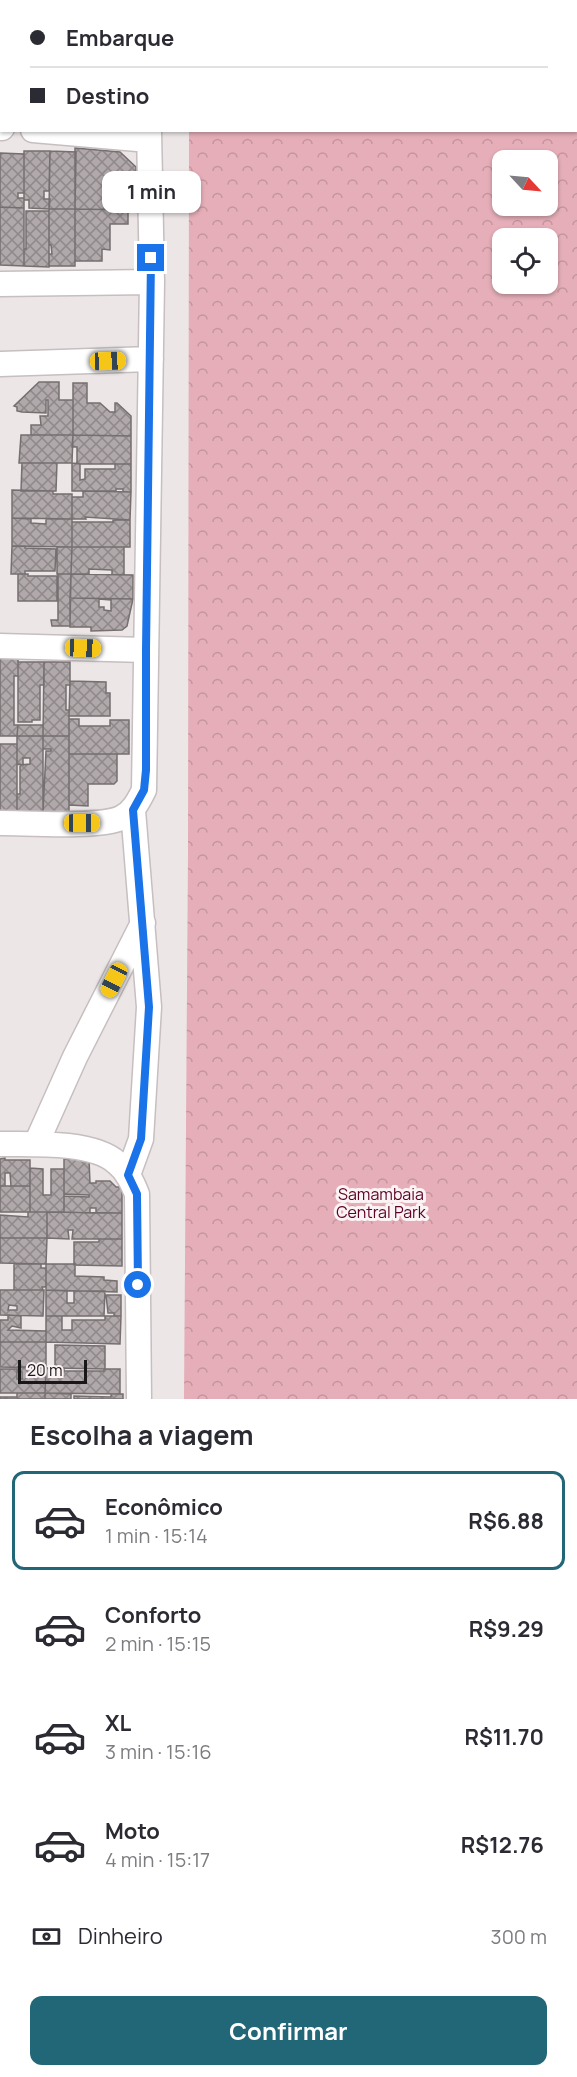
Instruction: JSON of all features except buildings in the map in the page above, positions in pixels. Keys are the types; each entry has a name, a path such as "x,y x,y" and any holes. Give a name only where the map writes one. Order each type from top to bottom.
{"street":[{"path":"0,823 103,823 120,819 133,810 144,790 152,282 149,135 79,132"},
{"path":"0,284 152,282"},
{"path":"0,364 151,359"},
{"path":"0,646 146,650"},
{"path":"128,1175 141,1139 149,1007 133,810"},
{"path":"36,1144 75,1057 143,923"},
{"path":"0,1144 76,1147 96,1152 116,1161 128,1175 137,1194 139,1399"}],"green space":[{"name":"Samambaia Central Park","path":"189,132 577,132 577,1399 184,1399 188,853"}],"route":[{"path":"138,1285 137,1194 128,1175 141,1139 149,1007 133,810 144,790 146,770 151,258"}]}
